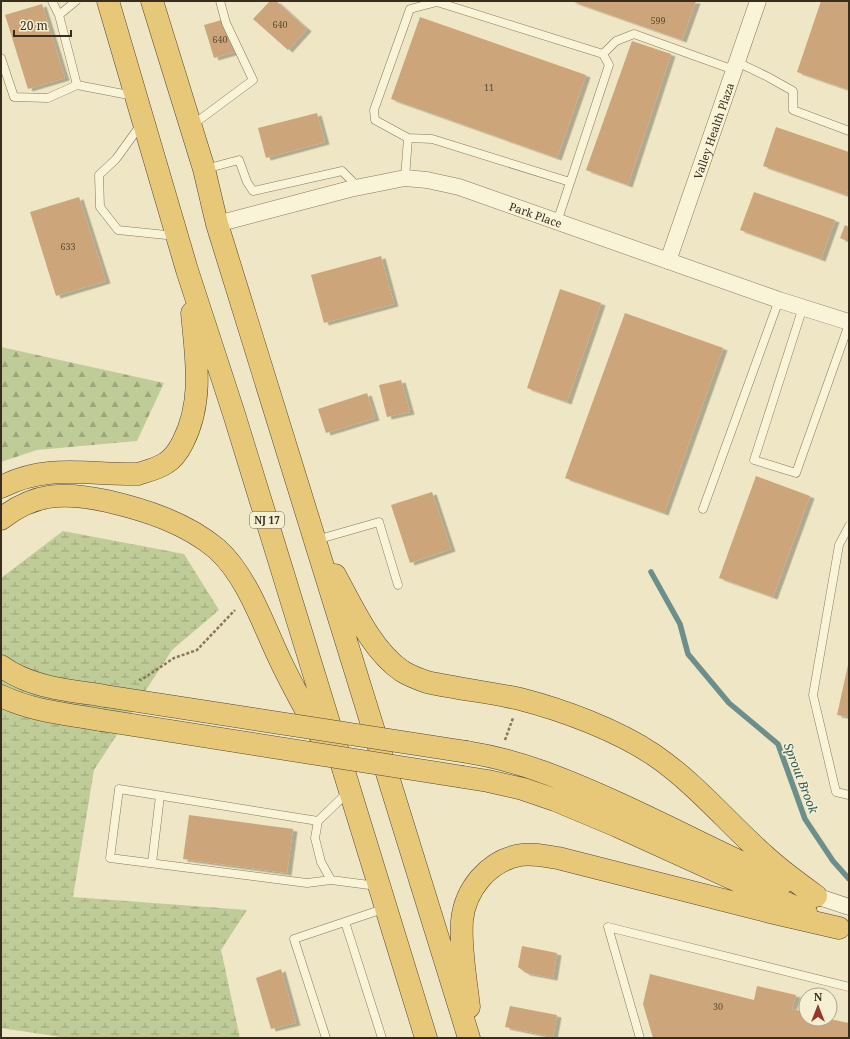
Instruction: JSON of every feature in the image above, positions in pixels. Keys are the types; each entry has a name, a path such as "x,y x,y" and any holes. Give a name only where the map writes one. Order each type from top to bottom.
{"highway":[{"name":"NJ 17","path":"108,1 187,270 234,414 426,1038"},
{"path":"152,1 204,169 217,224 470,1038"},
{"path":"1,487 14,480 47,472 64,471 138,474 152,470 167,463 178,452 192,421 196,403 198,370 187,270"},
{"path":"1,518 20,505 34,499 63,495 101,500 143,510 178,525 206,540 228,561 238,574 258,610 282,663 305,708 349,787"},
{"path":"315,541 371,639 384,656 401,671 427,682 519,699 541,705 588,722 634,742 693,786 763,854 833,902"},
{"path":"1,666 13,675 30,682 59,689 467,752 513,762 565,781 630,809 767,875 833,902"},
{"path":"1,696 11,701 38,709 488,781 523,789 589,814 844,930"},
{"path":"470,1038 462,932 464,908 473,887 488,869 510,857 532,854 558,858 844,930"}],"street":[{"name":"Valley Health Plaza","path":"668,261 758,1"},
{"name":"Park Place","path":"217,224 358,187 404,178 427,180 459,187 779,300 849,323"}],"lane":[{"path":"52,1 58,16 77,86"},
{"path":"58,16 76,1"},
{"path":"191,126 253,80 226,23 220,1"},
{"path":"557,222 609,65 603,54 437,2 410,10 374,110 375,120 408,138 432,138 570,182"},
{"path":"603,54 616,41 634,34 768,77 793,91 793,110 849,131"},
{"path":"1,58 14,97 48,98 77,86 136,97"},
{"path":"144,121 116,159 99,175 100,207 118,230 177,236"},
{"path":"404,178 408,138"},
{"path":"204,169 239,160 246,182 253,191 342,171 358,187"},
{"path":"703,509 779,300"},
{"path":"803,307 754,460 796,473 849,323"},
{"path":"315,541 379,522 398,585"},
{"path":"849,526 839,545 813,695 836,792 849,795"},
{"path":"331,880 321,862 315,838 318,821 349,787"},
{"path":"318,821 119,789 110,858 308,883 331,880 380,886"},
{"path":"152,863 160,796"},
{"path":"326,1038 294,939 386,908"},
{"path":"345,922 382,1038"},
{"path":"640,1038 608,927 849,987"}],"path":[{"path":"141,680 174,658 197,650 237,608"},
{"path":"503,746 513,717"}],"green space":[{"path":"1,347 164,383 137,441 37,450 1,462"},
{"path":"63,531 184,554 219,610 172,650 94,770 73,897 247,910 221,950 240,1038 67,1038 1,1028 1,578"}],"building":[{"path":"270,1 276,1 307,29 288,50 253,19"},
{"path":"571,1 696,1 682,40"},
{"path":"821,1 849,1 849,90 797,72"},
{"path":"42,4 65,78 28,89 5,15"},
{"path":"420,17 586,75 557,158 391,99"},
{"path":"225,19 235,52 214,58 204,25"},
{"path":"632,41 671,54 628,185 586,170"},
{"path":"317,113 325,142 266,158 258,128"},
{"path":"776,127 849,152 849,187 846,195 763,166"},
{"path":"754,192 835,220 821,259 740,230"},
{"path":"79,197 106,281 56,296 30,212"},
{"path":"845,225 849,227 849,242 840,238"},
{"path":"381,256 394,304 324,323 311,275"},
{"path":"560,289 601,303 567,402 527,388"},
{"path":"625,313 723,348 664,513 565,478"},
{"path":"401,380 410,412 387,417 379,385"},
{"path":"367,393 375,418 326,433 318,409"},
{"path":"756,476 810,496 773,597 719,578"},
{"path":"432,492 451,549 410,563 391,505"},
{"path":"849,665 849,717 837,715"},
{"path":"189,815 293,829 287,873 183,859"},
{"path":"522,946 557,953 553,978 526,973 518,967"},
{"path":"281,969 296,1023 271,1029 256,978"},
{"path":"650,974 754,1000 757,986 796,995 792,1009 798,1010 798,1027 838,1027 838,1021 849,1023 849,1038 653,1038 643,1004"},
{"path":"510,1006 557,1015 553,1037 505,1027"}],"waterway":[{"name":"Sprout Brook","path":"651,572 680,624 688,654 729,703 778,744 805,819 833,861 849,879"}]}
